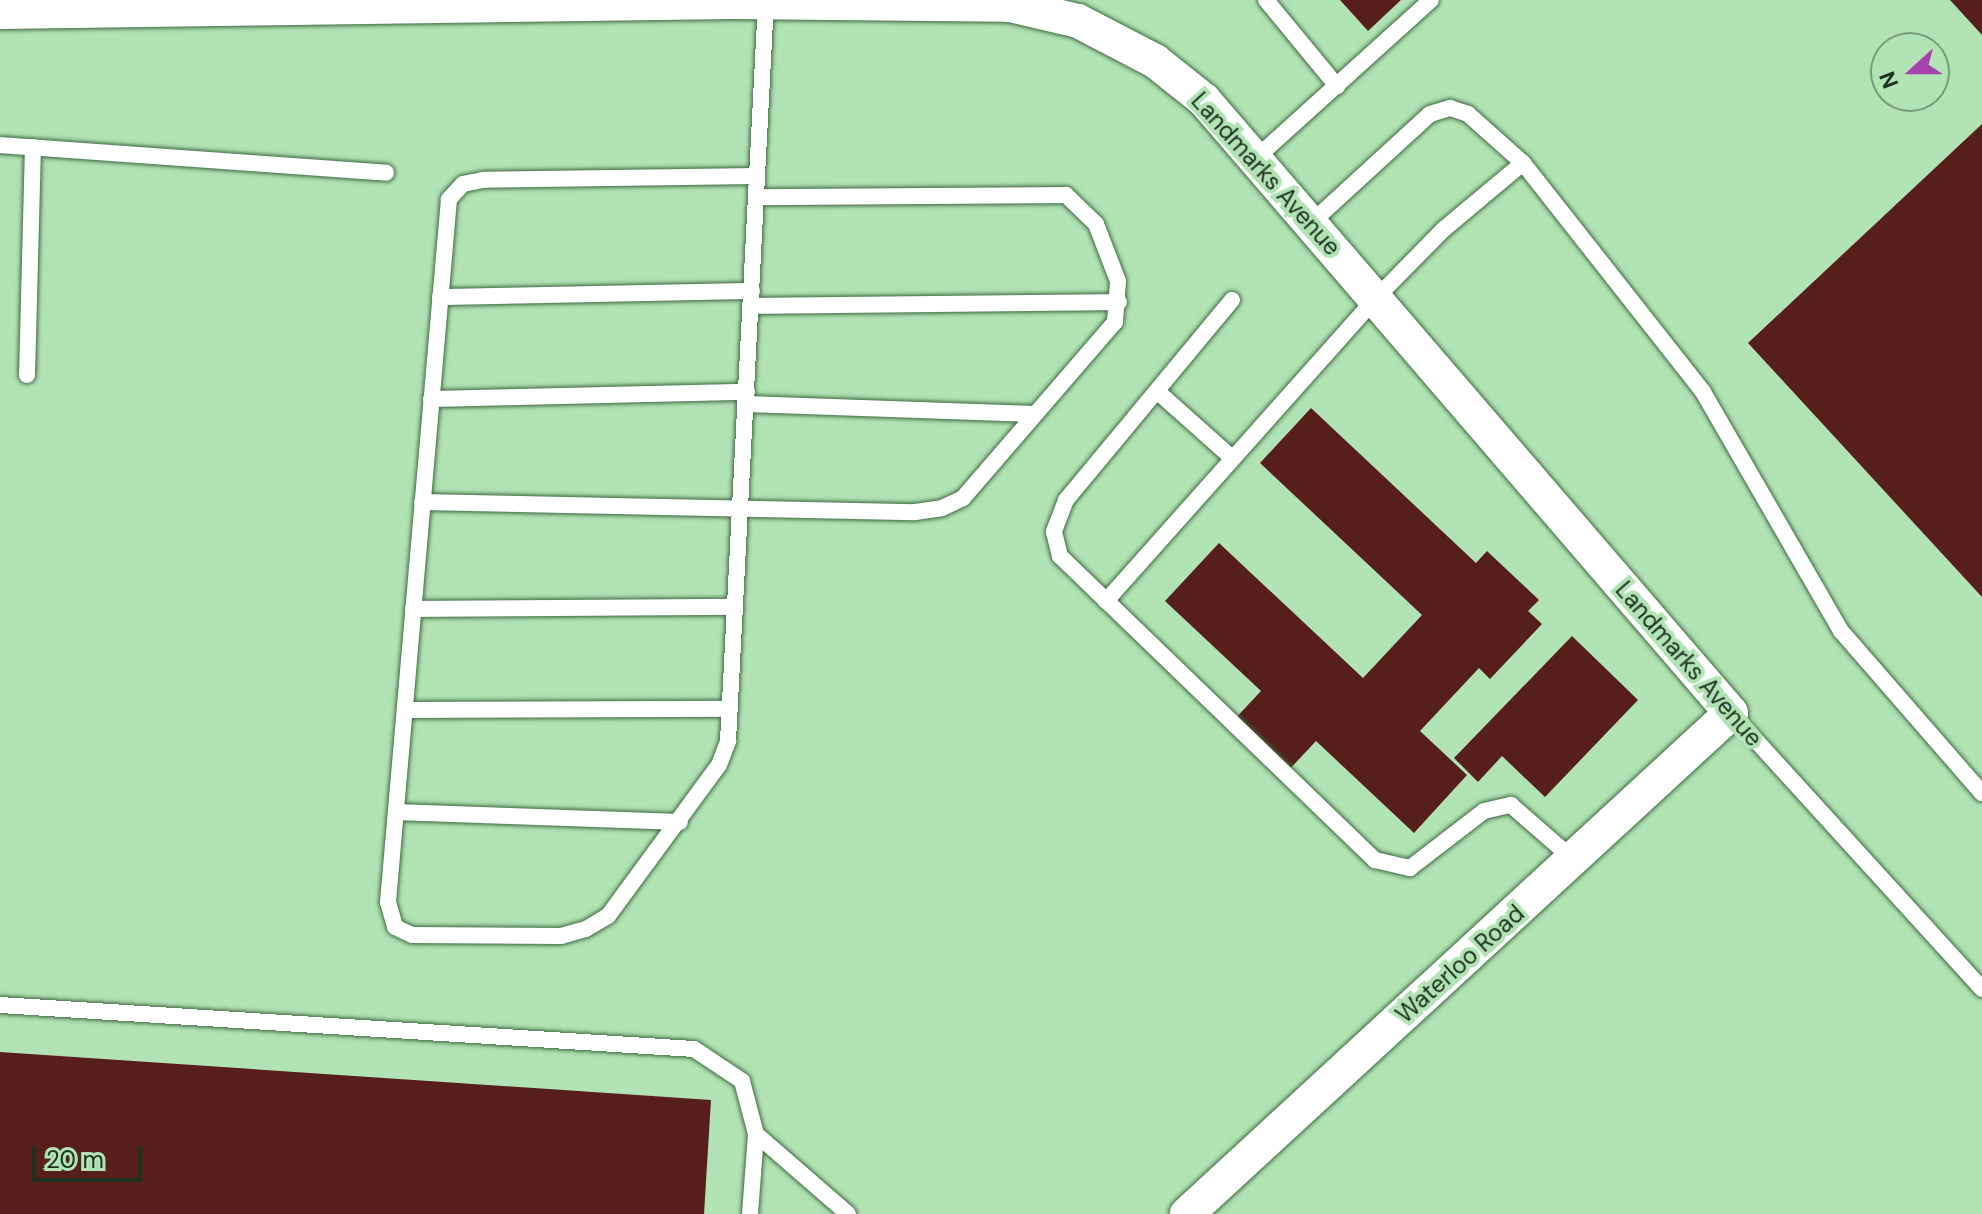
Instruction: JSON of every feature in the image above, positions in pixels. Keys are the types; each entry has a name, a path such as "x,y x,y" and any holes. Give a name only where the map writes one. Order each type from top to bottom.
{"street":[{"name":"Landmarks Avenue","path":"0,12 766,2 1010,5 1078,21 1155,61 1204,100 1731,713"},
{"name":"Waterloo Road","path":"1187,1214 1731,713"}],"lane":[{"path":"1266,0 1337,86"},
{"path":"1255,159 1431,0"},
{"path":"757,176 483,180 463,184 449,199 388,902 395,927 412,935 561,936 586,929 608,916 719,765 728,741 730,709 766,2"},
{"path":"1311,223 1430,114 1450,108 1468,114 1523,163 1703,392 1841,631 1982,793"},
{"path":"0,145 386,173"},
{"path":"27,375 33,147"},
{"path":"1106,601 1375,299 1444,229 1523,163"},
{"path":"422,502 740,505 915,512 942,508 963,498 1115,322 1119,302 1118,281 1096,224 1066,195 757,197"},
{"path":"440,297 1119,302"},
{"path":"1232,300 1066,500 1054,532 1060,556 1375,860 1392,868 1410,868 1484,811 1511,805 1574,860"},
{"path":"1158,392 1232,458"},
{"path":"431,399 746,398 1035,414"},
{"path":"413,609 735,607"},
{"path":"405,710 730,709"},
{"name":"Landmarks Avenue","path":"1731,713 1982,989"},
{"path":"396,812 680,822"},
{"path":"0,1005 694,1049 742,1081 756,1134 750,1214"},
{"path":"756,1134 848,1214"}],"building":[{"path":"1340,0 1401,0 1368,31"},
{"path":"1950,0 1982,0 1982,35"},
{"path":"1982,124 1982,597 1748,343"},
{"path":"1311,408 1476,563 1487,551 1539,600 1528,611 1542,624 1490,679 1479,668 1420,731 1467,775 1414,833 1316,741 1286,773 1232,722 1261,691 1165,601 1219,543 1363,678 1422,615 1260,463"},
{"path":"1572,636 1638,700 1545,797 1502,756 1478,782 1454,758"},
{"path":"0,1052 711,1100 704,1214 0,1214"}]}
